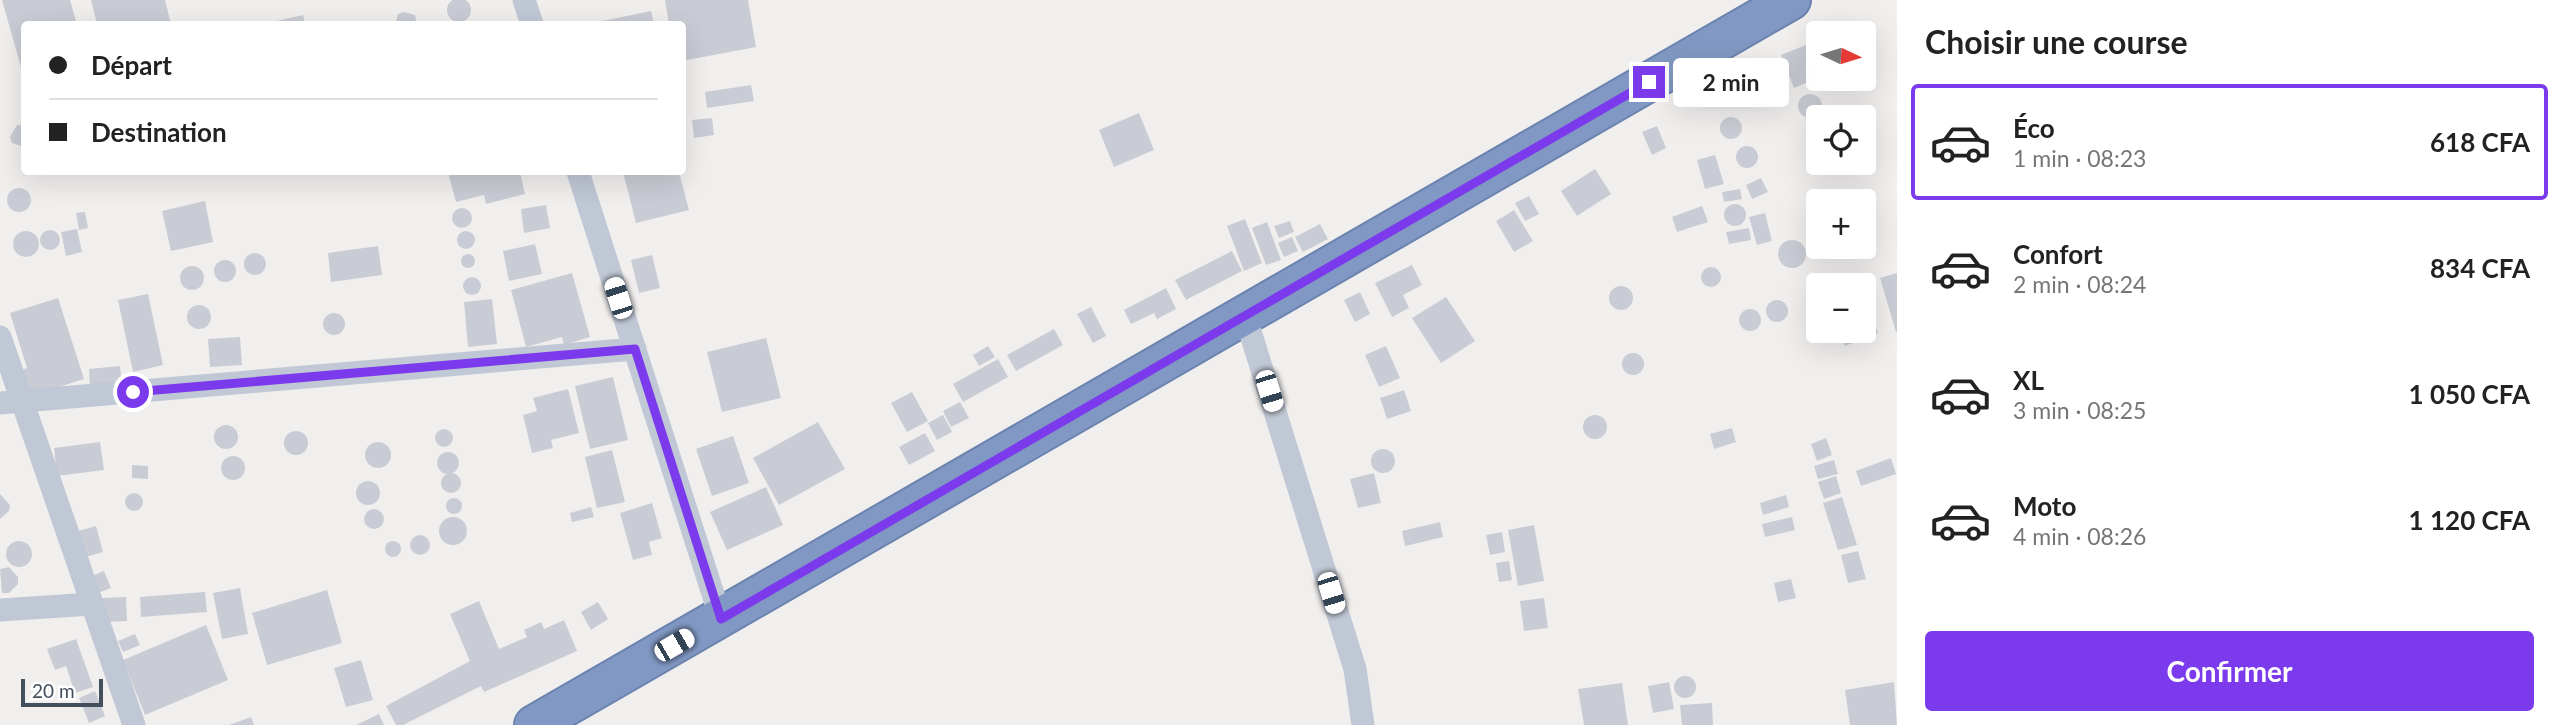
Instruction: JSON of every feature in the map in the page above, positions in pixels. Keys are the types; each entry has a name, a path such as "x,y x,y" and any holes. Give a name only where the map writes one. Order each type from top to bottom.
{"highway":[{"path":"534,725 1791,0"}],"street":[{"path":"524,0 530,21"},
{"path":"579,175 721,619"},
{"path":"1245,315 1355,668 1363,725"},
{"path":"0,337 11,402 92,604 134,725"},
{"path":"11,402 635,349"},
{"path":"0,610 92,604"}],"building":[{"path":"455,-1 463,-1 470,6 470,14 463,21 455,21 448,14 448,6"},
{"path":"2,0 70,0 76,21 21,21 21,67"},
{"path":"91,0 165,0 170,21 96,21"},
{"path":"665,0 748,0 756,47 686,60 686,21 668,21"},
{"path":"651,11 653,21 603,21"},
{"path":"404,12 415,15 416,21 396,21 398,14"},
{"path":"303,15 304,21 276,21"},
{"path":"1806,45 1806,83 1794,88 1781,55"},
{"path":"1759,59 1773,88 1755,97 1742,68"},
{"path":"751,85 754,101 707,108 705,92"},
{"path":"1815,95 1822,105 1806,105 1806,117 1801,115 1798,106 1801,97"},
{"path":"1139,113 1154,150 1114,167 1099,130"},
{"path":"1731,117 1739,120 1742,128 1739,136 1731,139 1723,136 1720,128 1723,120"},
{"path":"712,118 714,135 694,138 692,120"},
{"path":"17,125 21,125 21,146 12,143 10,137"},
{"path":"1657,126 1666,148 1652,155 1642,132"},
{"path":"1747,146 1755,149 1758,157 1755,165 1747,168 1739,165 1736,157 1739,149"},
{"path":"1715,155 1724,184 1705,189 1697,160"},
{"path":"1595,169 1611,194 1577,216 1561,191"},
{"path":"449,175 521,175 525,194 486,204 484,195 456,202"},
{"path":"624,175 680,175 689,210 636,223"},
{"path":"1761,178 1768,192 1752,199 1746,185"},
{"path":"19,188 30,195 31,200 24,211 19,212 8,205 7,200 14,189"},
{"path":"1740,189 1742,199 1724,202 1722,192"},
{"path":"1529,196 1539,214 1525,221 1515,203"},
{"path":"205,201 213,242 171,251 162,211"},
{"path":"1735,204 1743,207 1746,215 1743,223 1735,226 1727,223 1724,215 1727,207"},
{"path":"546,205 550,228 524,233 521,209"},
{"path":"1702,206 1708,222 1677,232 1672,217"},
{"path":"462,208 469,211 472,218 469,225 462,228 455,225 452,218 455,211"},
{"path":"1514,210 1533,241 1514,252 1496,221"},
{"path":"85,212 88,228 79,230 76,213"},
{"path":"1765,213 1772,241 1757,245 1749,217"},
{"path":"1245,219 1262,263 1244,271 1227,226"},
{"path":"1290,221 1294,232 1279,238 1274,226"},
{"path":"1267,222 1281,260 1266,265 1252,228"},
{"path":"1320,224 1328,239 1303,252 1295,237"},
{"path":"1749,228 1751,240 1729,244 1726,232"},
{"path":"77,229 82,252 66,256 61,232"},
{"path":"46,230 54,230 60,240 54,250 46,250 40,244 40,236"},
{"path":"26,231 35,235 39,244 35,253 26,257 17,253 13,244 17,235"},
{"path":"466,231 472,234 475,240 472,246 466,249 460,246 457,240 460,234"},
{"path":"1292,237 1298,251 1284,257 1278,243"},
{"path":"1787,241 1797,241 1805,249 1805,259 1797,267 1787,267 1779,259 1779,249"},
{"path":"535,244 542,274 509,281 503,251"},
{"path":"378,246 382,275 331,282 328,253"},
{"path":"1232,251 1242,271 1186,300 1175,280"},
{"path":"255,253 265,260 266,264 259,274 255,275 245,268 244,264 251,254"},
{"path":"468,254 473,256 473,266 468,268 463,266 461,261 463,256"},
{"path":"652,255 660,288 639,293 631,260"},
{"path":"225,260 233,263 236,271 233,279 225,282 217,279 214,271 217,263"},
{"path":"1412,265 1422,285 1403,295 1409,308 1392,317 1375,283"},
{"path":"192,266 200,270 204,278 200,286 192,290 184,286 180,278 184,270"},
{"path":"1711,267 1718,270 1721,277 1718,284 1711,287 1704,284 1701,277 1704,270"},
{"path":"572,273 590,337 564,345 562,337 526,347 511,290"},
{"path":"1897,273 1897,332 1896,332 1880,278"},
{"path":"468,277 476,277 481,286 479,293 468,295 463,290 463,282"},
{"path":"1621,286 1632,293 1633,298 1626,309 1621,310 1610,303 1609,298 1616,287"},
{"path":"1166,288 1176,309 1157,319 1154,313 1131,324 1124,310"},
{"path":"1360,292 1370,314 1355,322 1344,300"},
{"path":"148,294 163,365 133,372 118,300"},
{"path":"1446,297 1475,341 1441,363 1412,318"},
{"path":"58,298 84,379 27,397 19,371 27,368 10,313"},
{"path":"492,299 497,344 468,347 464,302"},
{"path":"1777,300 1785,303 1788,311 1785,319 1777,322 1769,319 1766,311 1769,303"},
{"path":"199,305 208,308 211,317 208,326 199,329 190,326 187,317 190,308"},
{"path":"1091,307 1106,336 1093,343 1077,314"},
{"path":"1750,309 1758,312 1761,320 1758,328 1750,331 1742,328 1739,320 1742,312"},
{"path":"330,313 338,313 345,320 345,328 338,335 330,335 323,328 323,320"},
{"path":"1054,329 1063,345 1016,371 1007,355"},
{"path":"240,337 242,365 210,367 208,339"},
{"path":"766,338 781,398 722,412 707,352"},
{"path":"988,346 995,357 979,366 973,355"},
{"path":"1386,346 1400,378 1379,387 1365,355"},
{"path":"1633,353 1641,356 1644,364 1641,372 1633,375 1625,372 1622,364 1625,356"},
{"path":"998,359 1008,377 963,402 953,384"},
{"path":"120,366 122,385 90,387 89,369"},
{"path":"613,377 628,440 590,449 575,386"},
{"path":"568,389 579,433 551,440 553,448 532,453 523,415 537,411 533,398"},
{"path":"1404,390 1411,411 1387,419 1380,398"},
{"path":"912,392 928,421 907,432 891,403"},
{"path":"960,402 969,418 951,427 943,411"},
{"path":"943,415 952,432 937,440 928,423"},
{"path":"1595,415 1606,422 1607,427 1600,438 1595,439 1584,432 1583,427 1590,416"},
{"path":"818,422 845,469 779,505 753,458"},
{"path":"226,425 235,428 238,437 235,446 226,449 217,446 214,437 217,428"},
{"path":"1732,428 1736,442 1714,449 1710,434"},
{"path":"444,429 450,432 453,438 450,444 444,447 438,444 435,438 438,432"},
{"path":"296,431 305,434 308,443 305,452 296,455 287,452 284,443 287,434"},
{"path":"925,433 935,451 909,465 899,447"},
{"path":"733,436 749,483 712,496 696,449"},
{"path":"1826,438 1832,455 1817,461 1811,444"},
{"path":"100,442 104,470 57,476 54,448"},
{"path":"378,442 387,446 391,455 387,464 378,468 369,464 365,455 369,446"},
{"path":"1383,449 1392,452 1395,461 1392,470 1383,473 1374,470 1371,461 1374,452"},
{"path":"612,450 625,502 597,508 585,457"},
{"path":"448,452 458,459 459,463 452,473 448,474 438,467 437,463 444,453"},
{"path":"233,456 241,460 245,468 241,476 233,480 225,476 221,468 225,460"},
{"path":"1891,458 1896,474 1861,486 1856,471"},
{"path":"1834,460 1838,474 1818,479 1814,466"},
{"path":"132,465 148,466 148,479 132,478"},
{"path":"451,473 458,476 461,483 458,490 451,493 444,490 441,483 444,476"},
{"path":"1374,473 1381,503 1358,508 1350,479"},
{"path":"1836,476 1841,493 1824,499 1818,482"},
{"path":"363,481 373,481 380,488 380,498 373,505 363,505 356,498 356,488"},
{"path":"766,487 783,525 727,550 710,512"},
{"path":"130,493 138,493 143,502 141,509 130,511 125,506 125,498"},
{"path":"0,494 10,505 9,511 0,519"},
{"path":"1786,495 1789,507 1763,515 1760,503"},
{"path":"1842,497 1857,545 1838,550 1823,503"},
{"path":"451,498 457,498 462,506 460,512 451,514 446,509 446,503"},
{"path":"652,503 662,538 649,542 652,555 633,560 620,513"},
{"path":"591,507 594,517 572,522 570,513"},
{"path":"374,509 381,512 384,519 381,526 374,529 367,526 364,519 367,512"},
{"path":"453,517 463,521 467,531 463,541 453,545 443,541 439,531 443,521"},
{"path":"1792,517 1795,530 1765,537 1762,524"},
{"path":"1440,522 1443,537 1405,546 1402,531"},
{"path":"1534,525 1544,581 1518,586 1508,530"},
{"path":"96,526 103,552 86,557 78,531"},
{"path":"1502,532 1505,552 1490,555 1486,535"},
{"path":"420,535 427,538 430,545 427,552 420,555 413,552 410,545 413,538"},
{"path":"19,541 28,545 32,554 28,563 19,567 10,563 6,554 10,545"},
{"path":"393,541 401,549 393,557 385,549"},
{"path":"1858,551 1866,579 1848,583 1841,555"},
{"path":"1509,561 1512,580 1499,582 1496,563"},
{"path":"9,567 18,577 18,584 9,593 2,593 0,569"},
{"path":"104,571 111,588 98,593 92,576"},
{"path":"1791,579 1796,598 1778,602 1774,583"},
{"path":"240,588 248,634 222,639 213,593"},
{"path":"327,590 342,643 267,665 252,613"},
{"path":"205,592 207,612 141,617 140,597"},
{"path":"126,597 127,621 103,622 102,598"},
{"path":"1544,598 1548,628 1524,631 1520,601"},
{"path":"479,601 499,649 527,637 524,630 541,622 544,629 564,620 577,651 484,692 481,686 403,725 396,725 386,706 470,661 450,614"},
{"path":"598,602 608,619 591,630 581,612"},
{"path":"206,625 228,680 145,715 123,660"},
{"path":"135,634 140,645 123,652 118,641"},
{"path":"76,639 93,687 75,693 66,666 55,670 47,649"},
{"path":"361,660 373,700 346,707 334,668"},
{"path":"1685,676 1693,679 1696,687 1693,695 1685,698 1677,695 1674,687 1677,679"},
{"path":"1669,682 1674,709 1653,713 1648,686"},
{"path":"1894,682 1897,725 1850,725 1845,690"},
{"path":"1622,683 1628,725 1584,725 1578,689"},
{"path":"95,691 105,716 89,723 79,698"},
{"path":"1712,703 1713,725 1682,725 1680,705"},
{"path":"379,714 384,725 356,725"},
{"path":"251,717 254,725 229,725"}],"route":[{"path":"133,392 635,349 721,619 1649,82"}]}
